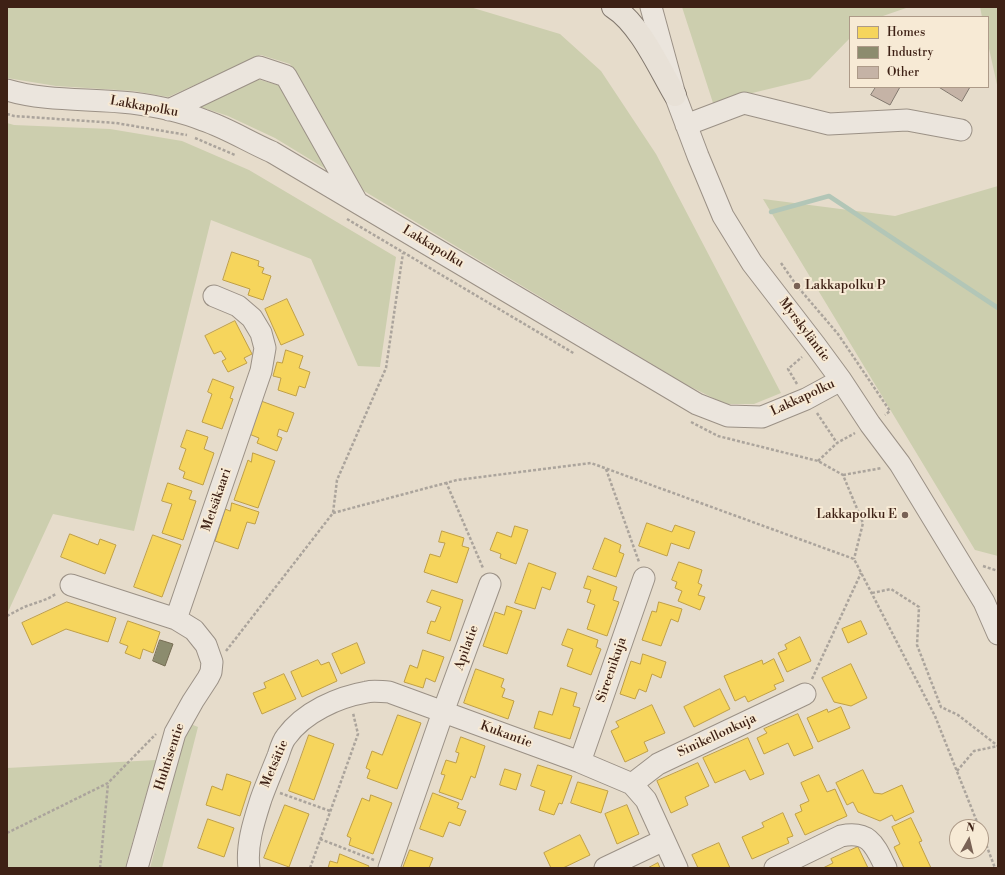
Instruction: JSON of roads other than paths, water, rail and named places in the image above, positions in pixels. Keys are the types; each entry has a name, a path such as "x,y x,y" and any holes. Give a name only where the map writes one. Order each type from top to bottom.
{"highway":[{"path":"613,7 623,13 642,38 675,95"}],"street":[{"name":"Myrskyläntie","path":"651,7 675,95 698,156 727,222 752,263 842,380 870,424 900,464 984,602 998,634"},
{"path":"169,110 259,67 286,76 358,202"},
{"name":"Lakkapolku","path":"7,90 16,93 54,98 133,103 169,110 203,120 272,152 697,404 728,416 762,417 806,399 842,380"},
{"path":"686,125 744,103 829,124 907,120 961,130"},
{"name":"Metsäkaari","path":"176,619 261,371 264,348 261,333 252,318 238,306 214,296"},
{"name":"Sireenikuja","path":"580,762 644,578"},
{"name":"Apilatie","path":"443,712 490,584"},
{"path":"71,585 176,619"},
{"name":"Huhtisentie","path":"137,868 179,725 211,672 212,662 206,645 194,630 176,619"},
{"name":"Metsätie","path":"249,868 249,844 255,816 285,738 295,726 326,706 349,696 369,691 389,692 443,712"},
{"name":"Sinikellonkuja","path":"632,784 658,764 805,694"},
{"path":"390,867 443,712"},
{"name":"Kukantie","path":"443,712 580,762 632,784 646,800 677,868"},
{"path":"774,868 842,836 850,834 868,839 875,845 886,868"},
{"path":"605,868 664,840"}],"waterway":[{"path":"771,212 829,196 998,308"}],"place":[{"name":"Lakkapolku P","path":"797,286"},
{"name":"Lakkapolku E","path":"905,515"}]}
